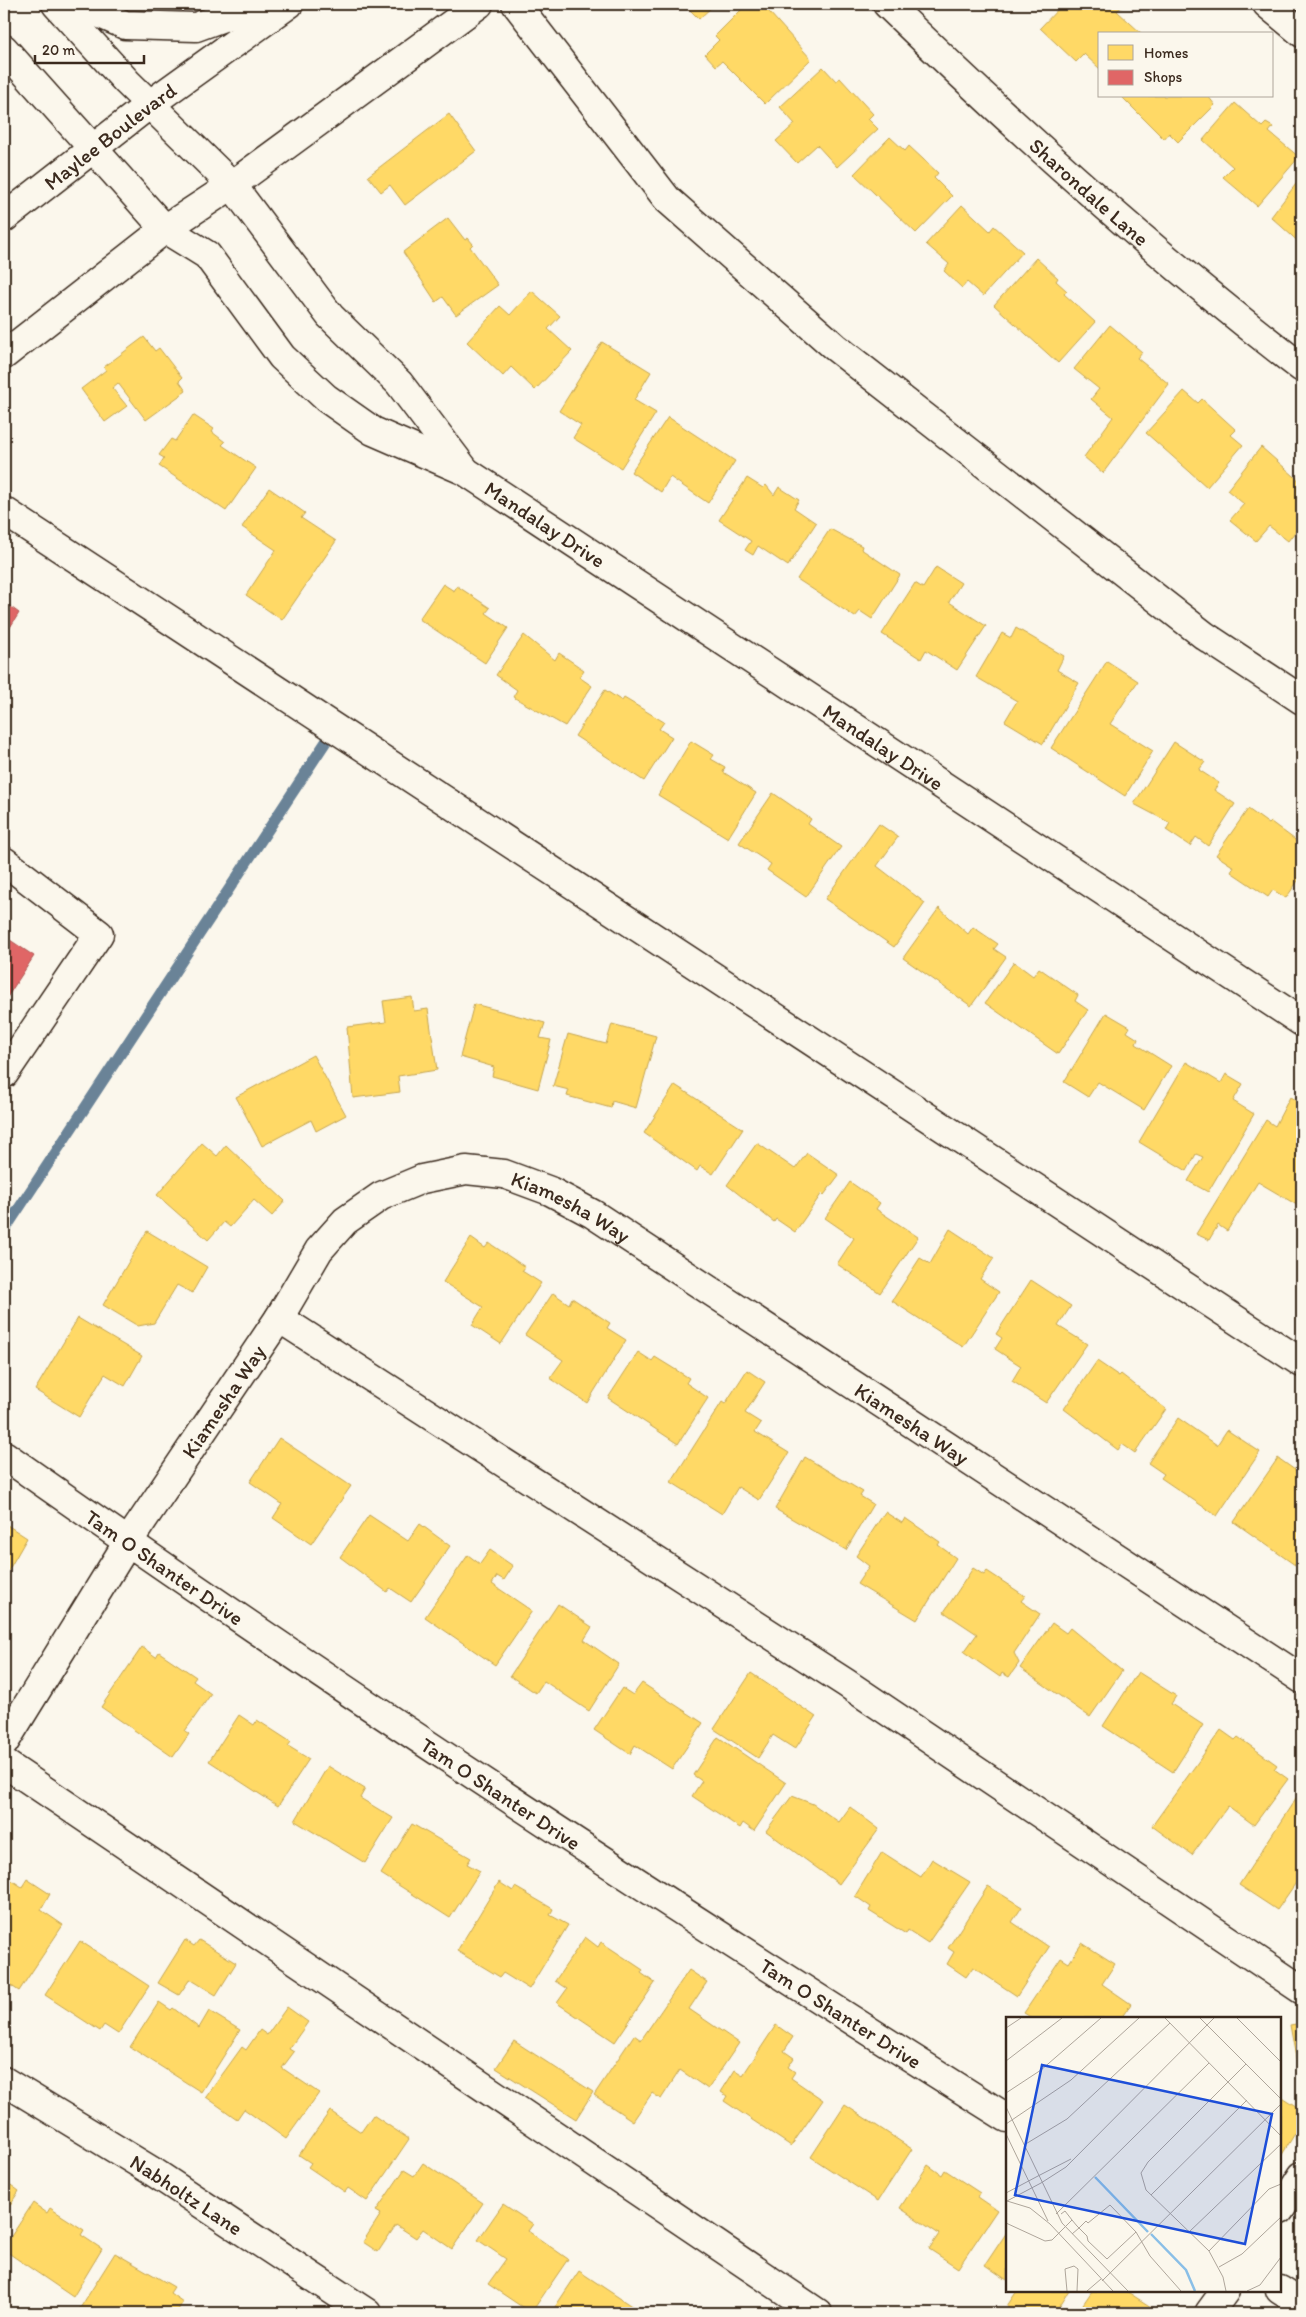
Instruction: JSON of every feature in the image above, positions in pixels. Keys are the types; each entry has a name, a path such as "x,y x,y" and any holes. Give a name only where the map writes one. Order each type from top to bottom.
{"street":[{"name":"Mandalay Drive","path":"56,4 127,82 232,185 330,316 399,383 465,471"},
{"path":"78,4 124,25 196,28 259,4"},
{"name":"Maylee Boulevard","path":"4,218 150,104 289,4"},
{"path":"4,355 166,229 232,185 480,4"},
{"path":"516,4 667,199 835,347 1205,636 1302,700"},
{"name":"Sharondale Lane","path":"887,4 989,103 1219,304 1302,368"},
{"path":"1267,4 1302,33"},
{"name":"Mandalay Drive","path":"4,49 166,229 207,255 282,357 326,398 373,432 465,471 1302,1022"},
{"path":"4,511 1302,1363"},
{"path":"4,861 99,934 4,1074"},
{"name":"Kiamesha Way","path":"4,1743 128,1542 279,1318 318,1250 345,1221 381,1196 422,1179 466,1170 504,1174 550,1191 593,1214 1302,1679"},
{"path":"279,1318 846,1683 1302,1990"},
{"name":"Tam O Shanter Drive","path":"4,1455 128,1542 426,1744 1006,2117"},
{"path":"4,1763 818,2313"},
{"name":"Nabholtz Lane","path":"4,2081 155,2173 367,2313"},
{"path":"1281,2208 1302,2176"},
{"path":"1281,2291 1302,2304"},
{"path":"1209,2313 1224,2292"}],"building: Homes":[{"path":"684,4 715,4 699,19"},
{"path":"747,4 762,4 811,59 765,104 722,61 716,66 705,54 719,40 715,36"},
{"path":"1063,4 1125,4 1117,11 1140,32 1098,32 1098,67 1084,54 1076,62 1040,28"},
{"path":"823,67 836,81 840,78 873,114 868,119 878,129 837,167 817,145 797,163 776,141 795,124 780,107"},
{"path":"1123,98 1210,98 1215,105 1178,142 1169,133 1164,139"},
{"path":"1235,103 1262,127 1266,123 1273,127 1269,132 1299,157 1257,206 1223,177 1233,167 1203,140"},
{"path":"449,114 476,151 405,205 390,185 381,192 368,176"},
{"path":"890,137 905,151 909,146 938,173 934,178 952,196 916,233 854,174"},
{"path":"1302,176 1302,245 1271,217"},
{"path":"962,205 990,231 994,226 1023,252 983,296 967,282 962,288 944,271 949,264 926,244"},
{"path":"448,218 465,240 468,238 473,244 470,247 498,285 456,315 443,297 436,302 403,252"},
{"path":"1036,258 1058,278 1056,281 1067,291 1064,294 1095,322 1058,363 994,305"},
{"path":"532,291 560,316 548,329 572,351 535,390 511,367 503,376 467,342 500,306 510,315"},
{"path":"1110,325 1142,352 1137,358 1169,384 1103,473 1084,457 1113,417 1091,399 1099,389 1074,369"},
{"path":"144,337 155,351 159,348 182,378 179,381 186,391 146,420 118,383 112,388 127,406 105,422 81,389 106,370 104,367"},
{"path":"602,342 651,372 634,400 656,413 621,468 573,438 581,425 559,411"},
{"path":"1184,391 1198,403 1202,399 1236,430 1231,435 1243,445 1207,487 1146,433"},
{"path":"193,415 214,429 212,432 225,442 222,445 256,468 226,511 159,466 164,458 159,455 171,439 175,441"},
{"path":"668,417 735,461 708,503 670,477 661,492 631,472"},
{"path":"1261,447 1302,483 1302,523 1288,541 1269,526 1256,541 1230,520 1244,504 1227,490"},
{"path":"747,478 763,488 766,485 774,495 779,487 799,500 794,508 816,523 788,566 758,546 753,555 745,550 751,541 719,520"},
{"path":"269,488 305,513 301,518 336,541 282,620 246,595 276,550 242,527"},
{"path":"830,529 862,546 861,549 900,575 872,619 860,611 855,617 797,579"},
{"path":"936,567 961,583 949,602 986,626 957,670 926,650 921,659 882,634 915,583 923,588"},
{"path":"443,584 454,591 457,586 490,608 486,613 508,628 485,663 419,619"},
{"path":"1016,628 1064,656 1057,670 1079,683 1043,744 1005,721 1017,701 976,677 1002,633 1011,638"},
{"path":"524,635 555,660 559,653 584,670 579,677 592,686 565,726 513,697 517,690 496,675"},
{"path":"1107,661 1138,681 1110,724 1153,751 1125,796 1051,748"},
{"path":"605,690 622,701 624,698 664,722 659,729 672,737 644,781 575,736"},
{"path":"691,741 714,755 711,759 725,767 723,772 756,793 728,838 658,795"},
{"path":"1174,742 1205,762 1199,770 1219,783 1214,790 1235,804 1208,846 1196,837 1190,846 1166,830 1170,823 1134,804"},
{"path":"773,793 811,819 808,824 841,847 806,897 767,870 771,864 739,843"},
{"path":"1248,809 1269,824 1271,822 1302,845 1302,875 1286,898 1273,890 1268,897 1231,872 1234,867 1216,855"},
{"path":"879,824 898,837 877,866 925,903 894,947 825,899"},
{"path":"939,908 968,934 973,927 998,944 994,949 1006,957 971,1006 903,958"},
{"path":"1014,962 1033,976 1039,968 1078,995 1075,1001 1088,1010 1058,1054 985,1003"},
{"path":"412,997 414,1011 428,1009 437,1070 398,1076 400,1092 353,1098 347,1027 386,1022 383,1001"},
{"path":"474,1004 545,1023 540,1038 551,1040 538,1089 492,1076 494,1067 460,1057"},
{"path":"1106,1013 1130,1027 1127,1032 1138,1039 1136,1044 1171,1066 1144,1110 1098,1082 1088,1097 1064,1082"},
{"path":"612,1024 656,1036 636,1108 612,1101 611,1108 567,1096 569,1090 553,1086 568,1034 606,1044"},
{"path":"313,1055 346,1115 316,1131 311,1120 262,1146 236,1097"},
{"path":"1186,1062 1221,1083 1226,1074 1243,1084 1233,1101 1254,1114 1208,1192 1188,1181 1203,1157 1196,1154 1187,1171 1139,1142"},
{"path":"675,1085 743,1129 713,1174 700,1166 697,1171 644,1133"},
{"path":"1290,1097 1302,1104 1302,1114 1299,1119 1302,1121 1302,1208 1258,1182 1227,1231 1218,1225 1209,1240 1196,1234 1266,1120 1275,1126"},
{"path":"202,1143 217,1156 226,1145 285,1201 272,1216 254,1200 230,1227 224,1222 208,1240 157,1195"},
{"path":"757,1143 795,1169 807,1153 839,1175 824,1195 822,1193 795,1232 776,1219 774,1222 727,1185"},
{"path":"850,1182 880,1203 876,1209 918,1237 880,1293 837,1264 854,1238 825,1218"},
{"path":"950,1229 994,1258 980,1279 999,1292 963,1347 892,1301 920,1258 930,1264"},
{"path":"147,1231 207,1267 192,1293 177,1285 154,1323 138,1326 103,1305"},
{"path":"471,1238 485,1248 489,1243 525,1267 522,1271 541,1283 501,1344 472,1325 483,1307 443,1282"},
{"path":"1031,1280 1071,1306 1058,1326 1087,1344 1046,1403 1012,1381 1021,1366 995,1349 1002,1338 996,1334"},
{"path":"553,1293 569,1304 572,1298 610,1323 607,1328 626,1340 587,1403 550,1378 563,1360 525,1335"},
{"path":"78,1318 142,1356 125,1386 105,1374 79,1417 35,1390"},
{"path":"638,1352 652,1361 655,1357 689,1378 686,1383 708,1398 678,1444 608,1398"},
{"path":"1097,1361 1119,1376 1121,1374 1166,1409 1135,1453 1122,1444 1118,1450 1064,1409"},
{"path":"747,1370 765,1382 745,1413 761,1423 755,1432 789,1453 759,1500 738,1487 722,1514 671,1482 722,1402 725,1404"},
{"path":"1178,1418 1217,1445 1227,1430 1260,1452 1217,1516 1161,1478 1164,1474 1148,1463"},
{"path":"279,1438 351,1486 311,1544 273,1518 282,1504 250,1482"},
{"path":"805,1457 863,1492 860,1496 873,1504 846,1550 775,1509"},
{"path":"1278,1458 1302,1475 1302,1570 1234,1522"},
{"path":"885,1512 902,1523 905,1518 940,1542 938,1545 956,1558 917,1620 857,1584 869,1566 856,1556"},
{"path":"369,1515 408,1541 420,1524 450,1546 411,1602 390,1588 387,1592 340,1557"},
{"path":"4,1523 27,1538 4,1578"},
{"path":"490,1550 513,1566 504,1580 497,1576 492,1584 532,1611 495,1665 425,1617 468,1555 480,1564"},
{"path":"973,1568 984,1575 987,1571 1025,1596 1021,1601 1040,1614 1014,1653 1019,1663 1009,1677 1002,1673 1000,1677 964,1652 977,1634 944,1612"},
{"path":"558,1604 592,1627 584,1640 619,1664 589,1711 544,1681 536,1693 510,1676"},
{"path":"1052,1623 1066,1633 1070,1628 1122,1671 1090,1717 1020,1668"},
{"path":"142,1647 156,1657 159,1652 196,1677 193,1681 211,1694 185,1731 189,1734 173,1757 101,1707"},
{"path":"1138,1672 1176,1696 1171,1704 1203,1725 1173,1772 1103,1726"},
{"path":"751,1673 816,1717 795,1749 773,1735 758,1758 714,1729"},
{"path":"642,1683 703,1723 672,1769 635,1745 630,1754 594,1730 622,1688 633,1695"},
{"path":"239,1715 254,1725 257,1720 291,1742 288,1746 309,1759 278,1806 209,1761"},
{"path":"1221,1730 1235,1740 1238,1737 1277,1765 1274,1769 1288,1779 1254,1825 1228,1806 1192,1855 1152,1826"},
{"path":"718,1737 786,1783 754,1831 743,1823 740,1828 692,1796 702,1781 693,1775"},
{"path":"328,1766 365,1789 360,1798 393,1818 365,1863 295,1821"},
{"path":"1302,1789 1302,1874 1277,1910 1239,1885"},
{"path":"792,1796 813,1804 839,1822 850,1807 879,1829 839,1884 766,1831"},
{"path":"412,1824 471,1858 467,1864 480,1871 450,1918 381,1874"},
{"path":"882,1852 921,1877 932,1859 970,1882 928,1943 908,1930 906,1934 869,1911 871,1907 855,1896"},
{"path":"4,1875 22,1887 27,1879 50,1894 41,1910 63,1925 19,1991 4,1981"},
{"path":"499,1882 513,1891 515,1887 553,1909 550,1915 568,1925 529,1989 503,1973 500,1977 457,1951"},
{"path":"988,1886 1022,1907 1012,1922 1049,1947 1017,1996 973,1967 966,1977 947,1964 954,1952 948,1948"},
{"path":"585,1937 598,1947 601,1942 643,1970 641,1973 655,1983 615,2042 557,2003 567,1989 555,1981"},
{"path":"185,1940 194,1946 199,1940 236,1963 216,1995 190,1979 179,1995 158,1983"},
{"path":"80,1941 149,1986 118,2034 104,2025 100,2031 45,1995"},
{"path":"1082,1943 1115,1964 1102,1984 1131,2004 1122,2017 1030,2017 1024,2013 1061,1958 1069,1963"},
{"path":"689,1970 707,1982 689,2009 739,2043 708,2089 680,2070 661,2099 652,2093 633,2121 594,2095 634,2035 641,2040"},
{"path":"159,2002 171,2010 173,2008 199,2028 209,2011 240,2030 201,2092 130,2047"},
{"path":"287,2007 308,2022 289,2049 294,2052 282,2068 319,2093 286,2139 244,2109 237,2119 206,2097 242,2047 246,2050 260,2030 267,2035"},
{"path":"1302,2023 1302,2085 1301,2085 1290,2025"},
{"path":"776,2025 793,2037 784,2051 794,2058 788,2067 795,2072 791,2078 823,2100 791,2146 724,2101 727,2096 721,2092 735,2070 743,2075"},
{"path":"514,2041 593,2092 576,2119 496,2068"},
{"path":"1281,2097 1302,2110 1302,2122 1281,2156"},
{"path":"845,2105 912,2149 878,2201 811,2157"},
{"path":"330,2111 361,2132 373,2115 409,2139 367,2201 348,2188 345,2192 308,2167 311,2163 299,2155"},
{"path":"423,2163 483,2203 452,2249 423,2229 416,2238 396,2225 378,2252 363,2242 381,2214 376,2211 404,2170 414,2176"},
{"path":"928,2165 942,2175 945,2170 980,2193 978,2197 997,2210 958,2268 929,2249 939,2234 900,2208"},
{"path":"4,2180 19,2191 4,2214"},
{"path":"33,2203 47,2213 50,2208 84,2230 81,2235 102,2249 73,2297 4,2250 4,2247"},
{"path":"503,2204 533,2224 528,2231 568,2259 531,2313 488,2284 506,2259 478,2240"},
{"path":"1006,2234 1006,2279 985,2265"},
{"path":"115,2253 174,2287 170,2293 183,2302 176,2313 77,2313"},
{"path":"579,2271 642,2313 551,2313"},
{"path":"1016,2292 1068,2292 1055,2313 1019,2313 1007,2306"},
{"path":"1091,2292 1128,2292 1151,2307 1148,2311 1152,2313 1077,2313"}],"building: Shops":[{"path":"4,602 19,613 4,637"},
{"path":"4,936 34,956 4,1002"}],"waterway":[{"path":"4,1231 335,728"}]}
